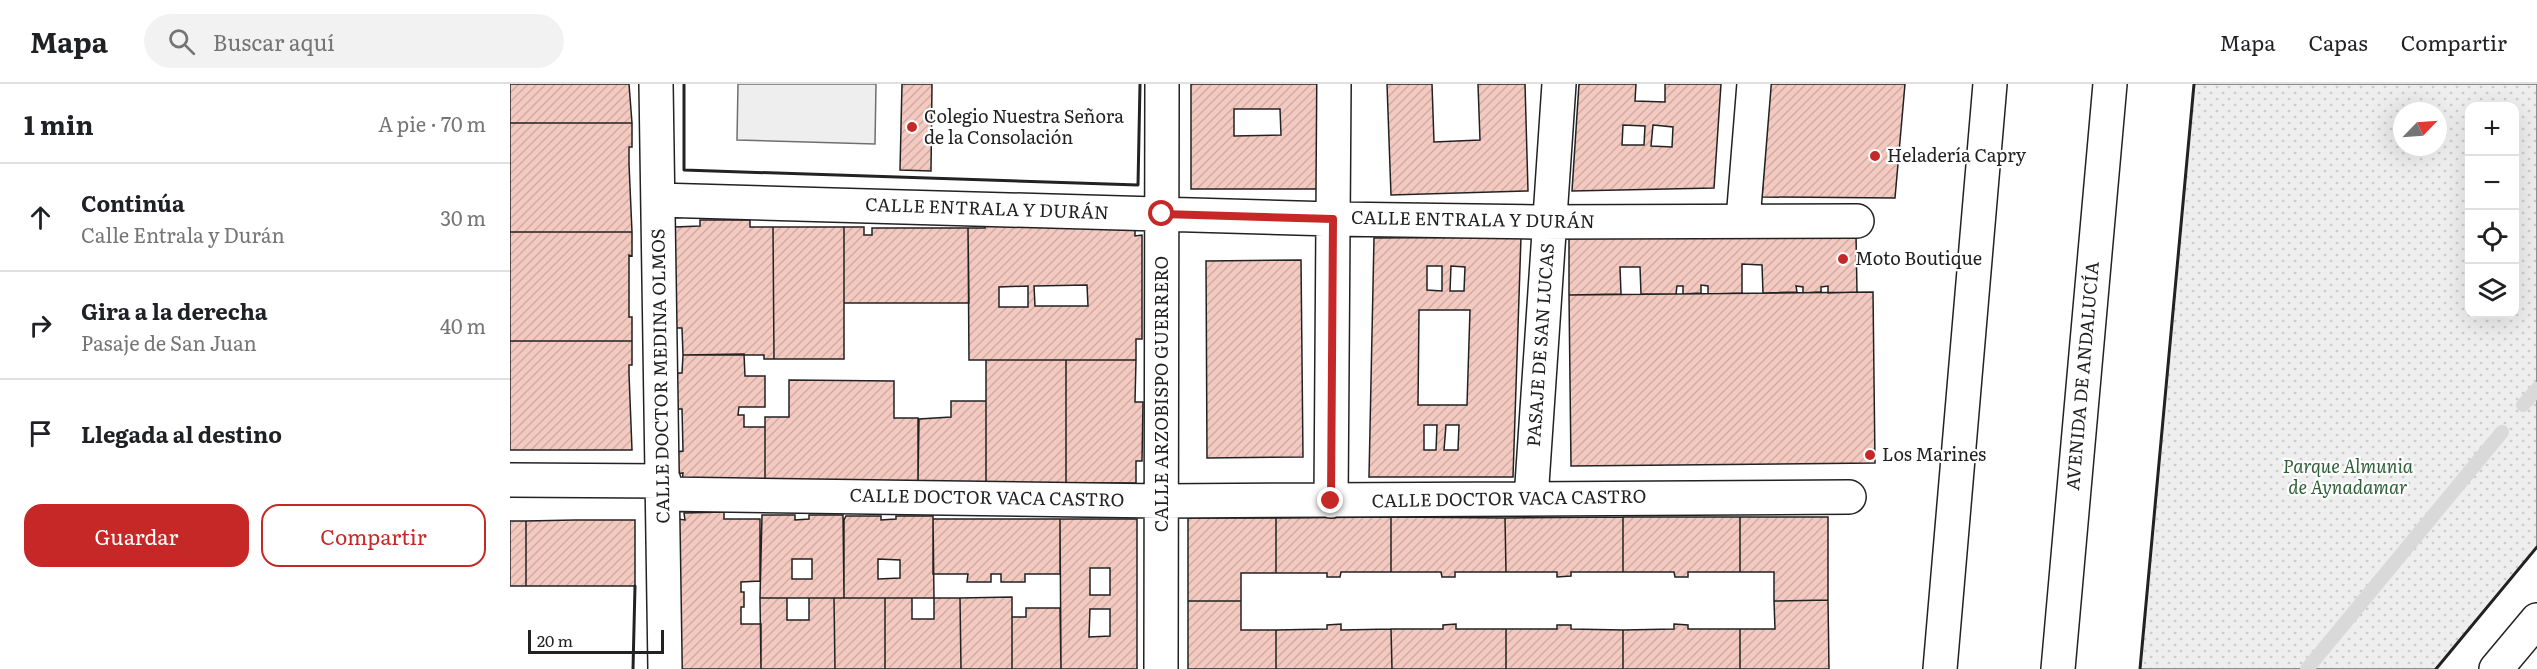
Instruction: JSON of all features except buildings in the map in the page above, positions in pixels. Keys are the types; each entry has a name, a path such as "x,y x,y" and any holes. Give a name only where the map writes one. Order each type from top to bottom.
{"street":[{"name":"CALLE DOCTOR MEDINA OLMOS","path":"656,84 665,669"},
{"name":"CALLE ARZOBISPO GUERRERO","path":"1161,669 1162,84"},
{"path":"1331,501 1334,84"},
{"name":"PASAJE DE SAN LUCAS","path":"1531,499 1559,84"},
{"path":"1743,220 1754,84"},
{"path":"1940,669 1990,84"},
{"name":"AVENIDA DE ANDALUCÍA","path":"2058,669 2110,84"},
{"name":"CALLE ENTRALA Y DURÁN","path":"658,200 1333,219 1549,222 1857,221"},
{"name":"CALLE DOCTOR VACA CASTRO","path":"510,480 664,487 1161,501 1849,497"},
{"path":"2496,669 2537,620"}],"green space":[{"path":"738,84 876,84 875,144 737,140"},
{"name":"Parque Almunia de Aynadamar","path":"2194,84 2537,84 2537,547 2436,669 2140,669"}],"waterway":[{"path":"2523,405 2537,389"},
{"path":"2307,669 2502,432"}],"wall":[{"path":"684,84 684,170 1138,185 1140,84"},
{"path":"2140,669 2194,84"},
{"path":"2436,669 2537,547"},
{"path":"633,669 635,586"}],"place":[{"name":"Colegio Nuestra Señora de la Consolación","path":"912,127"},
{"name":"Heladería Capry","path":"1875,156"},
{"name":"Moto Boutique","path":"1843,259"},
{"name":"Los Marines","path":"1870,455"}],"route":[{"path":"1162,214 1333,219 1331,501"}]}
